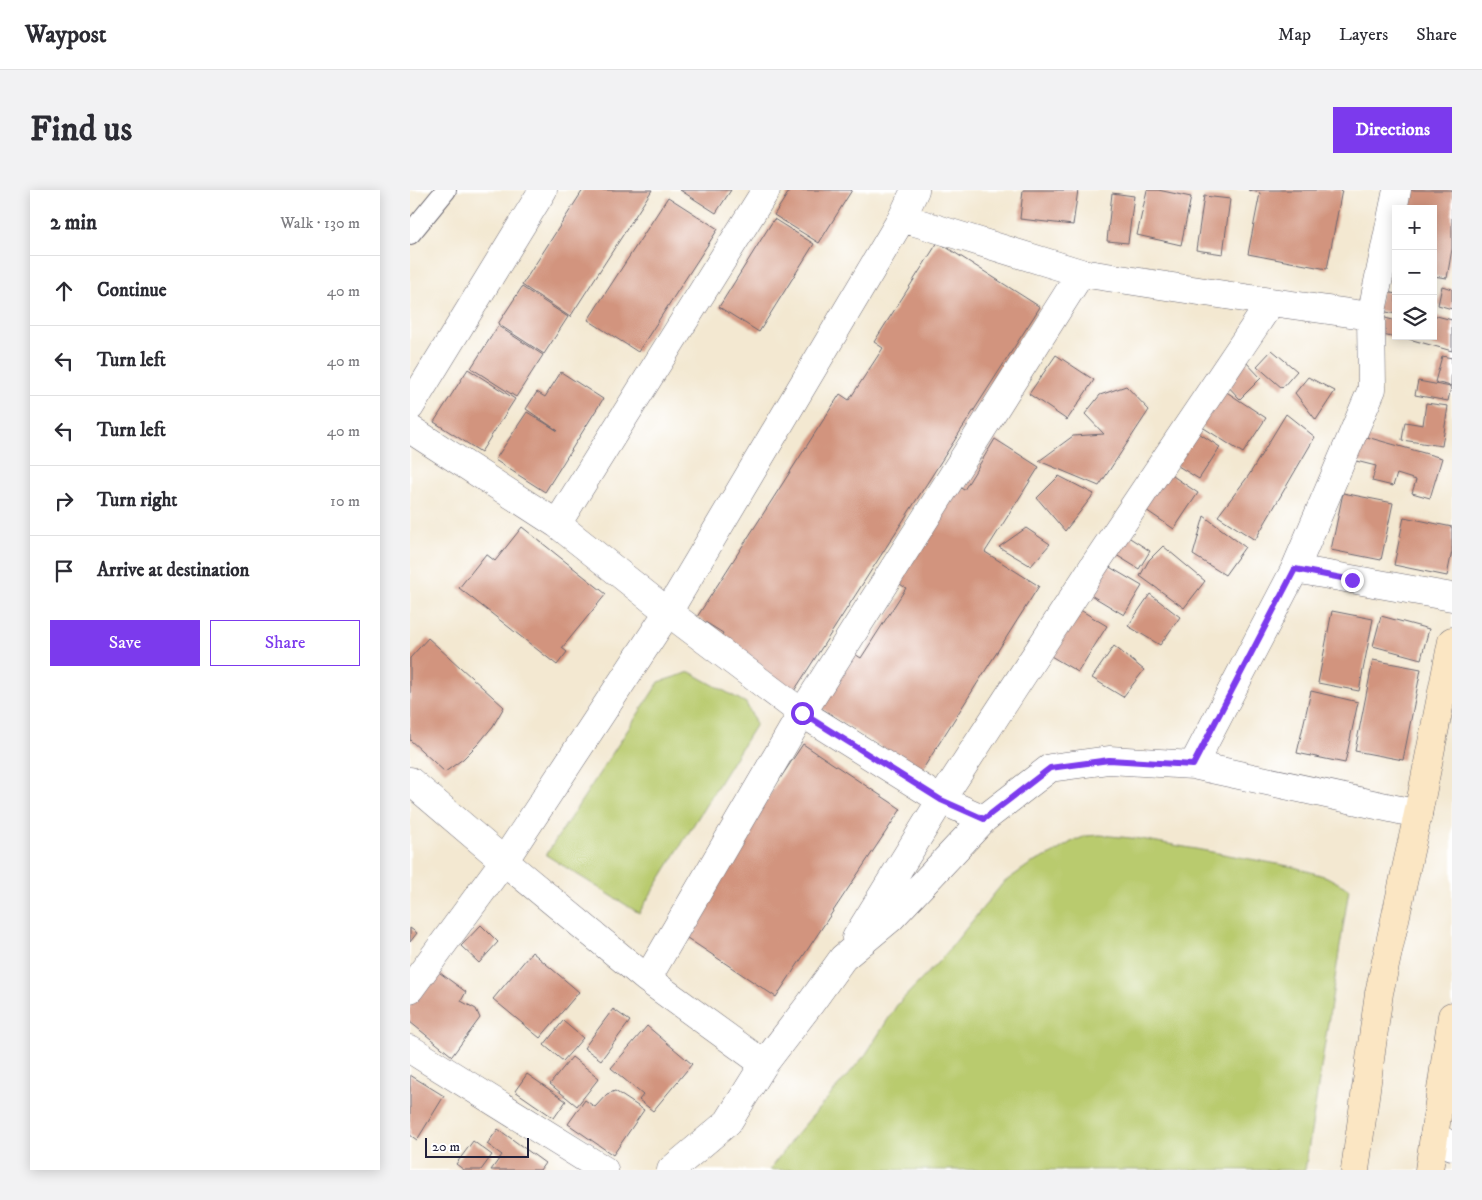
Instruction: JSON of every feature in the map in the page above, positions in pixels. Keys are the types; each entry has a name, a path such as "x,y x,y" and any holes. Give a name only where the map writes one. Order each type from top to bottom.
{"main road":[{"path":"1355,1170 1378,993 1418,814 1452,641"},
{"path":"1429,1170 1443,1141 1452,1016"}],"street":[{"path":"410,407 543,190"},
{"path":"557,524 766,190"},
{"path":"410,989 504,861 668,612 902,218 915,190"},
{"path":"1193,765 1295,569 1372,389 1371,316 1397,190"},
{"path":"902,218 1082,273 1371,316"},
{"path":"647,979 802,713 1082,273"},
{"path":"671,1170 728,1122 764,1064 843,958 941,800 1095,564 1271,302"},
{"path":"410,429 557,524 668,612 802,713 941,800 984,819"},
{"path":"1295,569 1452,597"},
{"path":"843,958 891,918 984,819 1050,768 1109,760 1193,765 1418,814"},
{"path":"410,781 647,979 764,1064"},
{"path":"410,1049 604,1170"}],"lane":[{"path":"410,234 446,190"}],"green space":[{"path":"690,672 746,703 756,724 639,913 546,855 659,682"},
{"path":"1100,835 1141,839 1294,867 1327,877 1349,889 1305,1170 769,1170 795,1136 866,1054 897,1005 943,957 1003,883 1030,864 1052,854 1071,842 1086,836"}],"building":[{"path":"583,190 652,190 570,317 522,285"},
{"path":"680,190 731,190 716,213"},
{"path":"790,190 852,190 819,243 774,215"},
{"path":"1023,190 1078,190 1073,225 1020,219"},
{"path":"1147,190 1158,190 1191,197 1181,245 1137,235"},
{"path":"1248,190 1342,190 1327,269 1248,254 1260,193"},
{"path":"1400,190 1452,190 1452,249 1447,278 1437,277 1437,205 1397,205"},
{"path":"1112,193 1134,196 1128,243 1107,241"},
{"path":"1204,196 1230,199 1223,254 1196,250"},
{"path":"668,197 718,229 638,352 588,320"},
{"path":"774,219 814,244 759,332 719,307"},
{"path":"938,242 1040,307 794,691 718,642 723,633 697,617 840,394 849,400 883,348 874,342"},
{"path":"1442,286 1452,289 1452,309 1438,305"},
{"path":"522,287 568,317 544,354 498,324"},
{"path":"1382,291 1392,293 1392,313 1377,310"},
{"path":"1437,316 1452,320 1452,351 1413,340 1437,340"},
{"path":"1382,317 1392,320 1392,337 1378,334"},
{"path":"498,326 543,355 516,397 471,368"},
{"path":"1272,350 1297,371 1282,388 1257,366"},
{"path":"1056,355 1094,380 1067,420 1029,394"},
{"path":"1442,356 1452,358 1451,386 1435,382"},
{"path":"1244,360 1261,378 1240,399 1223,381"},
{"path":"468,369 515,399 481,452 434,422"},
{"path":"561,372 603,399 545,492 495,460 527,412 558,431 526,409 537,392 545,397"},
{"path":"1308,377 1335,391 1316,420 1295,393"},
{"path":"1418,381 1451,387 1448,401 1415,395"},
{"path":"1126,386 1149,410 1099,486 1039,461 1073,436 1104,434 1085,414 1100,395"},
{"path":"1219,387 1266,418 1243,453 1196,423"},
{"path":"1426,403 1448,406 1442,446 1402,440 1405,422 1423,425"},
{"path":"1286,414 1315,437 1255,540 1218,516 1249,475"},
{"path":"1191,428 1220,447 1199,479 1170,461"},
{"path":"1363,436 1442,458 1430,498 1412,493 1416,480 1397,474 1393,486 1372,481 1376,466 1356,461"},
{"path":"995,439 1039,467 985,552 1039,586 921,772 816,705 850,651 861,658 906,588 895,581 956,485 964,490"},
{"path":"1164,470 1198,493 1174,529 1140,506"},
{"path":"1059,476 1094,494 1065,531 1037,498"},
{"path":"1343,493 1393,503 1381,560 1331,550"},
{"path":"1204,516 1245,547 1225,575 1193,555"},
{"path":"1404,517 1452,527 1452,551 1447,576 1394,565"},
{"path":"522,527 606,594 562,648 567,652 557,665 459,588 486,554 495,561"},
{"path":"1026,528 1050,544 1031,566 999,547"},
{"path":"1119,531 1150,551 1139,569 1108,550"},
{"path":"1163,546 1205,581 1184,608 1140,576 1149,560"},
{"path":"1101,562 1142,586 1124,615 1084,591"},
{"path":"1150,594 1180,617 1160,645 1128,626"},
{"path":"1072,605 1107,626 1078,672 1044,652"},
{"path":"1332,611 1373,619 1359,691 1318,683"},
{"path":"1381,616 1429,629 1421,659 1373,646"},
{"path":"428,638 504,707 493,726 479,743 463,759 445,772 410,740 410,658"},
{"path":"1114,646 1144,670 1123,697 1092,678"},
{"path":"1373,660 1421,669 1403,760 1355,751"},
{"path":"1311,691 1358,702 1345,763 1297,753"},
{"path":"803,744 901,809 776,997 678,932"},
{"path":"481,925 498,942 479,963 461,946"},
{"path":"410,928 417,933 410,942"},
{"path":"532,952 579,992 540,1038 493,999"},
{"path":"436,970 466,992 461,1001 476,1009 480,1018 452,1056 410,1022 410,1003"},
{"path":"613,1009 630,1021 601,1060 584,1048"},
{"path":"563,1021 583,1038 563,1061 544,1045"},
{"path":"647,1026 692,1064 653,1111 639,1100 643,1095 611,1068"},
{"path":"572,1057 599,1078 577,1106 550,1084"},
{"path":"527,1074 566,1101 554,1118 515,1091"},
{"path":"410,1075 444,1096 417,1140 410,1135"},
{"path":"615,1091 644,1110 613,1155 568,1124 585,1100 595,1107 607,1094"},
{"path":"498,1129 545,1163 540,1170 491,1170 502,1155 487,1144"},
{"path":"473,1141 492,1155 481,1170 464,1170 456,1164"}],"route":[{"path":"802,713 941,800 984,819 1050,768 1109,760 1193,765 1295,569 1352,580"}]}
